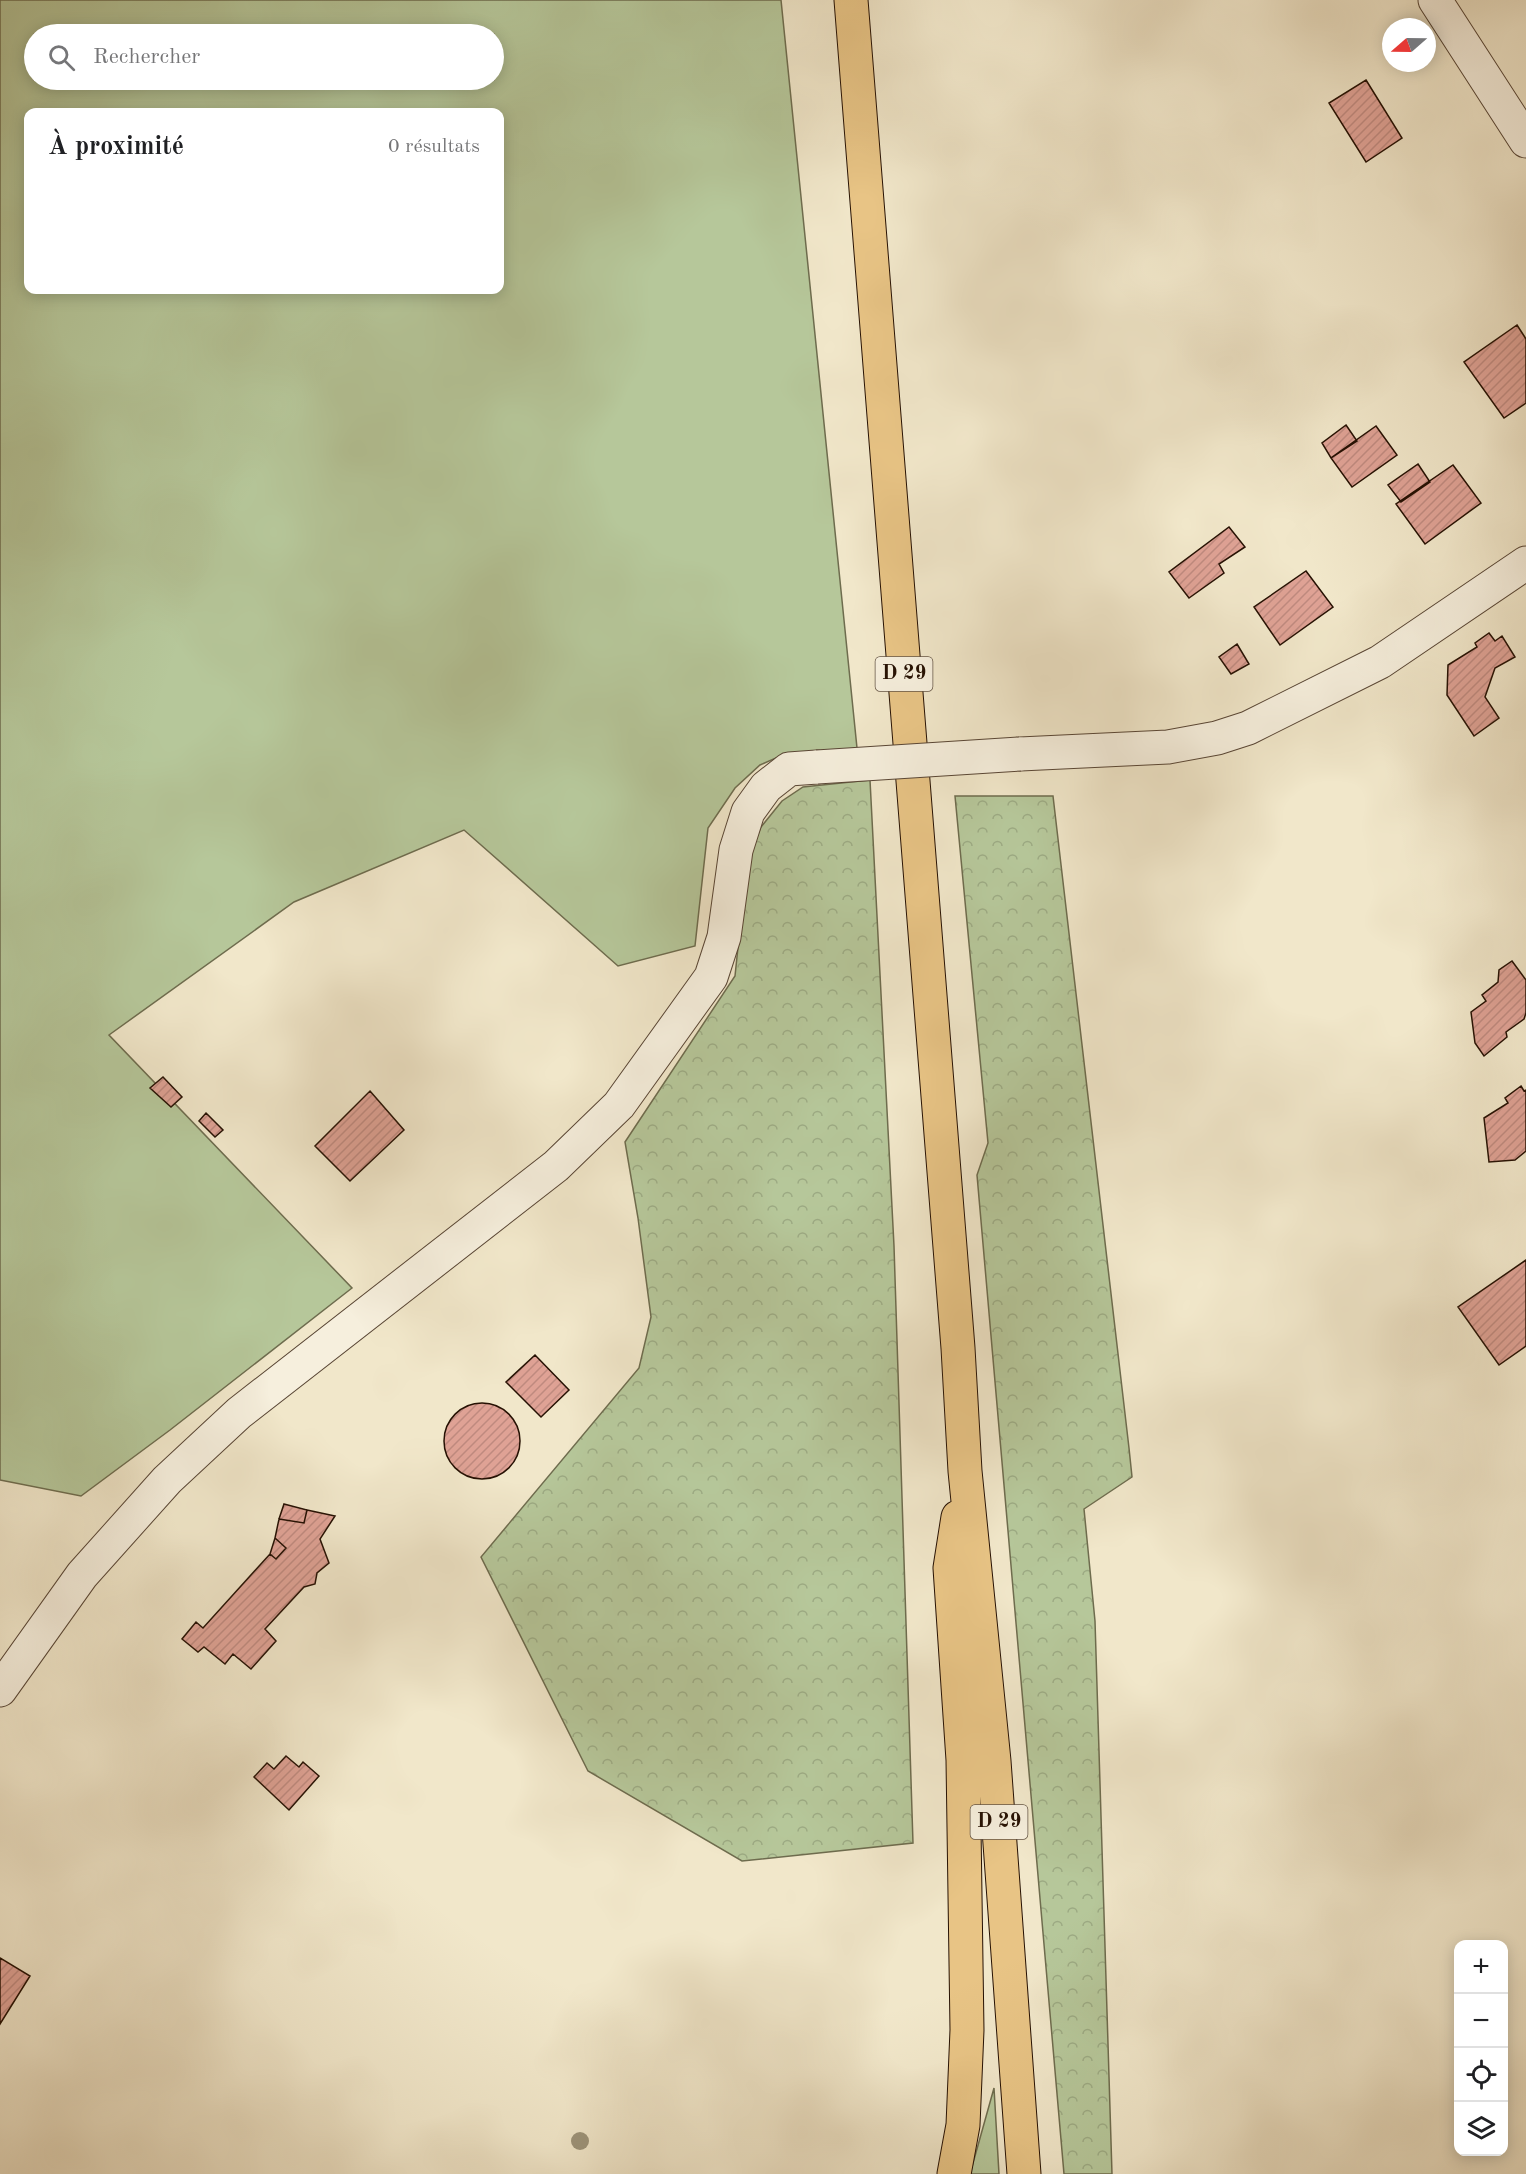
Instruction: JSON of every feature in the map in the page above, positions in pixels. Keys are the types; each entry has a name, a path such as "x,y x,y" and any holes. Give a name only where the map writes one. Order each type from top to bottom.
{"main road":[{"name":"D 29","path":"851,0 957,1336 964,1471 994,1761 1024,2174"},
{"path":"954,2174 963,2125 967,2030 963,1760 950,1568 964,1471"}],"street":[{"path":"1435,0 1526,141"},
{"path":"0,1690 82,1575 167,1480 239,1413 556,1166 619,1105 711,977 724,937 736,850 748,812 766,787 789,769 1168,747 1217,738 1248,728 1380,662 1526,562"}],"green space":[{"path":"0,0 781,0 857,748 776,758 760,765 735,788 708,828 695,946 618,966 464,830 294,902 109,1035 352,1288 170,1430 81,1496 0,1480"},
{"path":"870,780 894,1246 913,1843 742,1861 588,1771 481,1557 639,1368 651,1317 625,1142 735,976 747,861 761,827 782,801 803,787"},
{"path":"955,796 1053,796 1129,1448 1132,1477 1084,1509 1095,1621 1112,2174 1064,2174 977,1175 988,1143"},
{"path":"994,2088 999,2174 970,2174"}],"building":[{"path":"1366,80 1402,138 1366,162 1329,103"},
{"path":"1517,325 1526,339 1526,403 1504,418 1464,362"},
{"path":"1346,425 1357,441 1331,458 1322,443"},
{"path":"1376,426 1397,455 1352,487 1331,458"},
{"path":"1418,464 1430,482 1401,502 1388,485"},
{"path":"1453,465 1481,503 1425,544 1396,504"},
{"path":"1229,527 1245,547 1219,564 1224,573 1189,598 1169,572"},
{"path":"1306,571 1333,607 1280,645 1254,607"},
{"path":"1489,633 1495,641 1502,636 1515,657 1495,668 1485,697 1499,718 1474,736 1447,695 1448,665 1477,647 1475,643"},
{"path":"1237,644 1249,664 1231,674 1219,657"},
{"path":"1512,961 1526,980 1526,1013 1524,1019 1506,1032 1507,1037 1484,1056 1475,1043 1471,1012 1486,1001 1482,995 1498,982 1499,970"},
{"path":"163,1077 182,1097 171,1107 150,1088"},
{"path":"1521,1086 1524,1091 1526,1090 1526,1151 1515,1160 1489,1162 1484,1118 1508,1103 1505,1098"},
{"path":"370,1091 404,1130 350,1181 315,1146"},
{"path":"206,1113 223,1130 215,1137 199,1121"},
{"path":"1526,1260 1526,1346 1499,1365 1458,1307"},
{"path":"535,1355 569,1390 541,1417 506,1382"},
{"path":"482,1403 496,1406 509,1414 517,1427 520,1441 517,1455 509,1468 496,1476 482,1479 468,1476 455,1468 447,1455 444,1441 447,1427 455,1414 468,1406"},
{"path":"284,1504 307,1510 304,1523 279,1519"},
{"path":"307,1510 335,1516 320,1539 329,1563 317,1573 315,1584 304,1587 265,1629 276,1641 251,1669 233,1654 225,1664 204,1647 198,1652 182,1639 196,1622 203,1628 270,1554 276,1559 286,1548 275,1538 279,1519 304,1523"},
{"path":"275,1538 286,1548 276,1559 270,1554"},
{"path":"286,1756 299,1767 303,1762 319,1776 289,1810 254,1777 267,1763 274,1769"},
{"path":"0,1958 30,1976 0,2024"}]}
